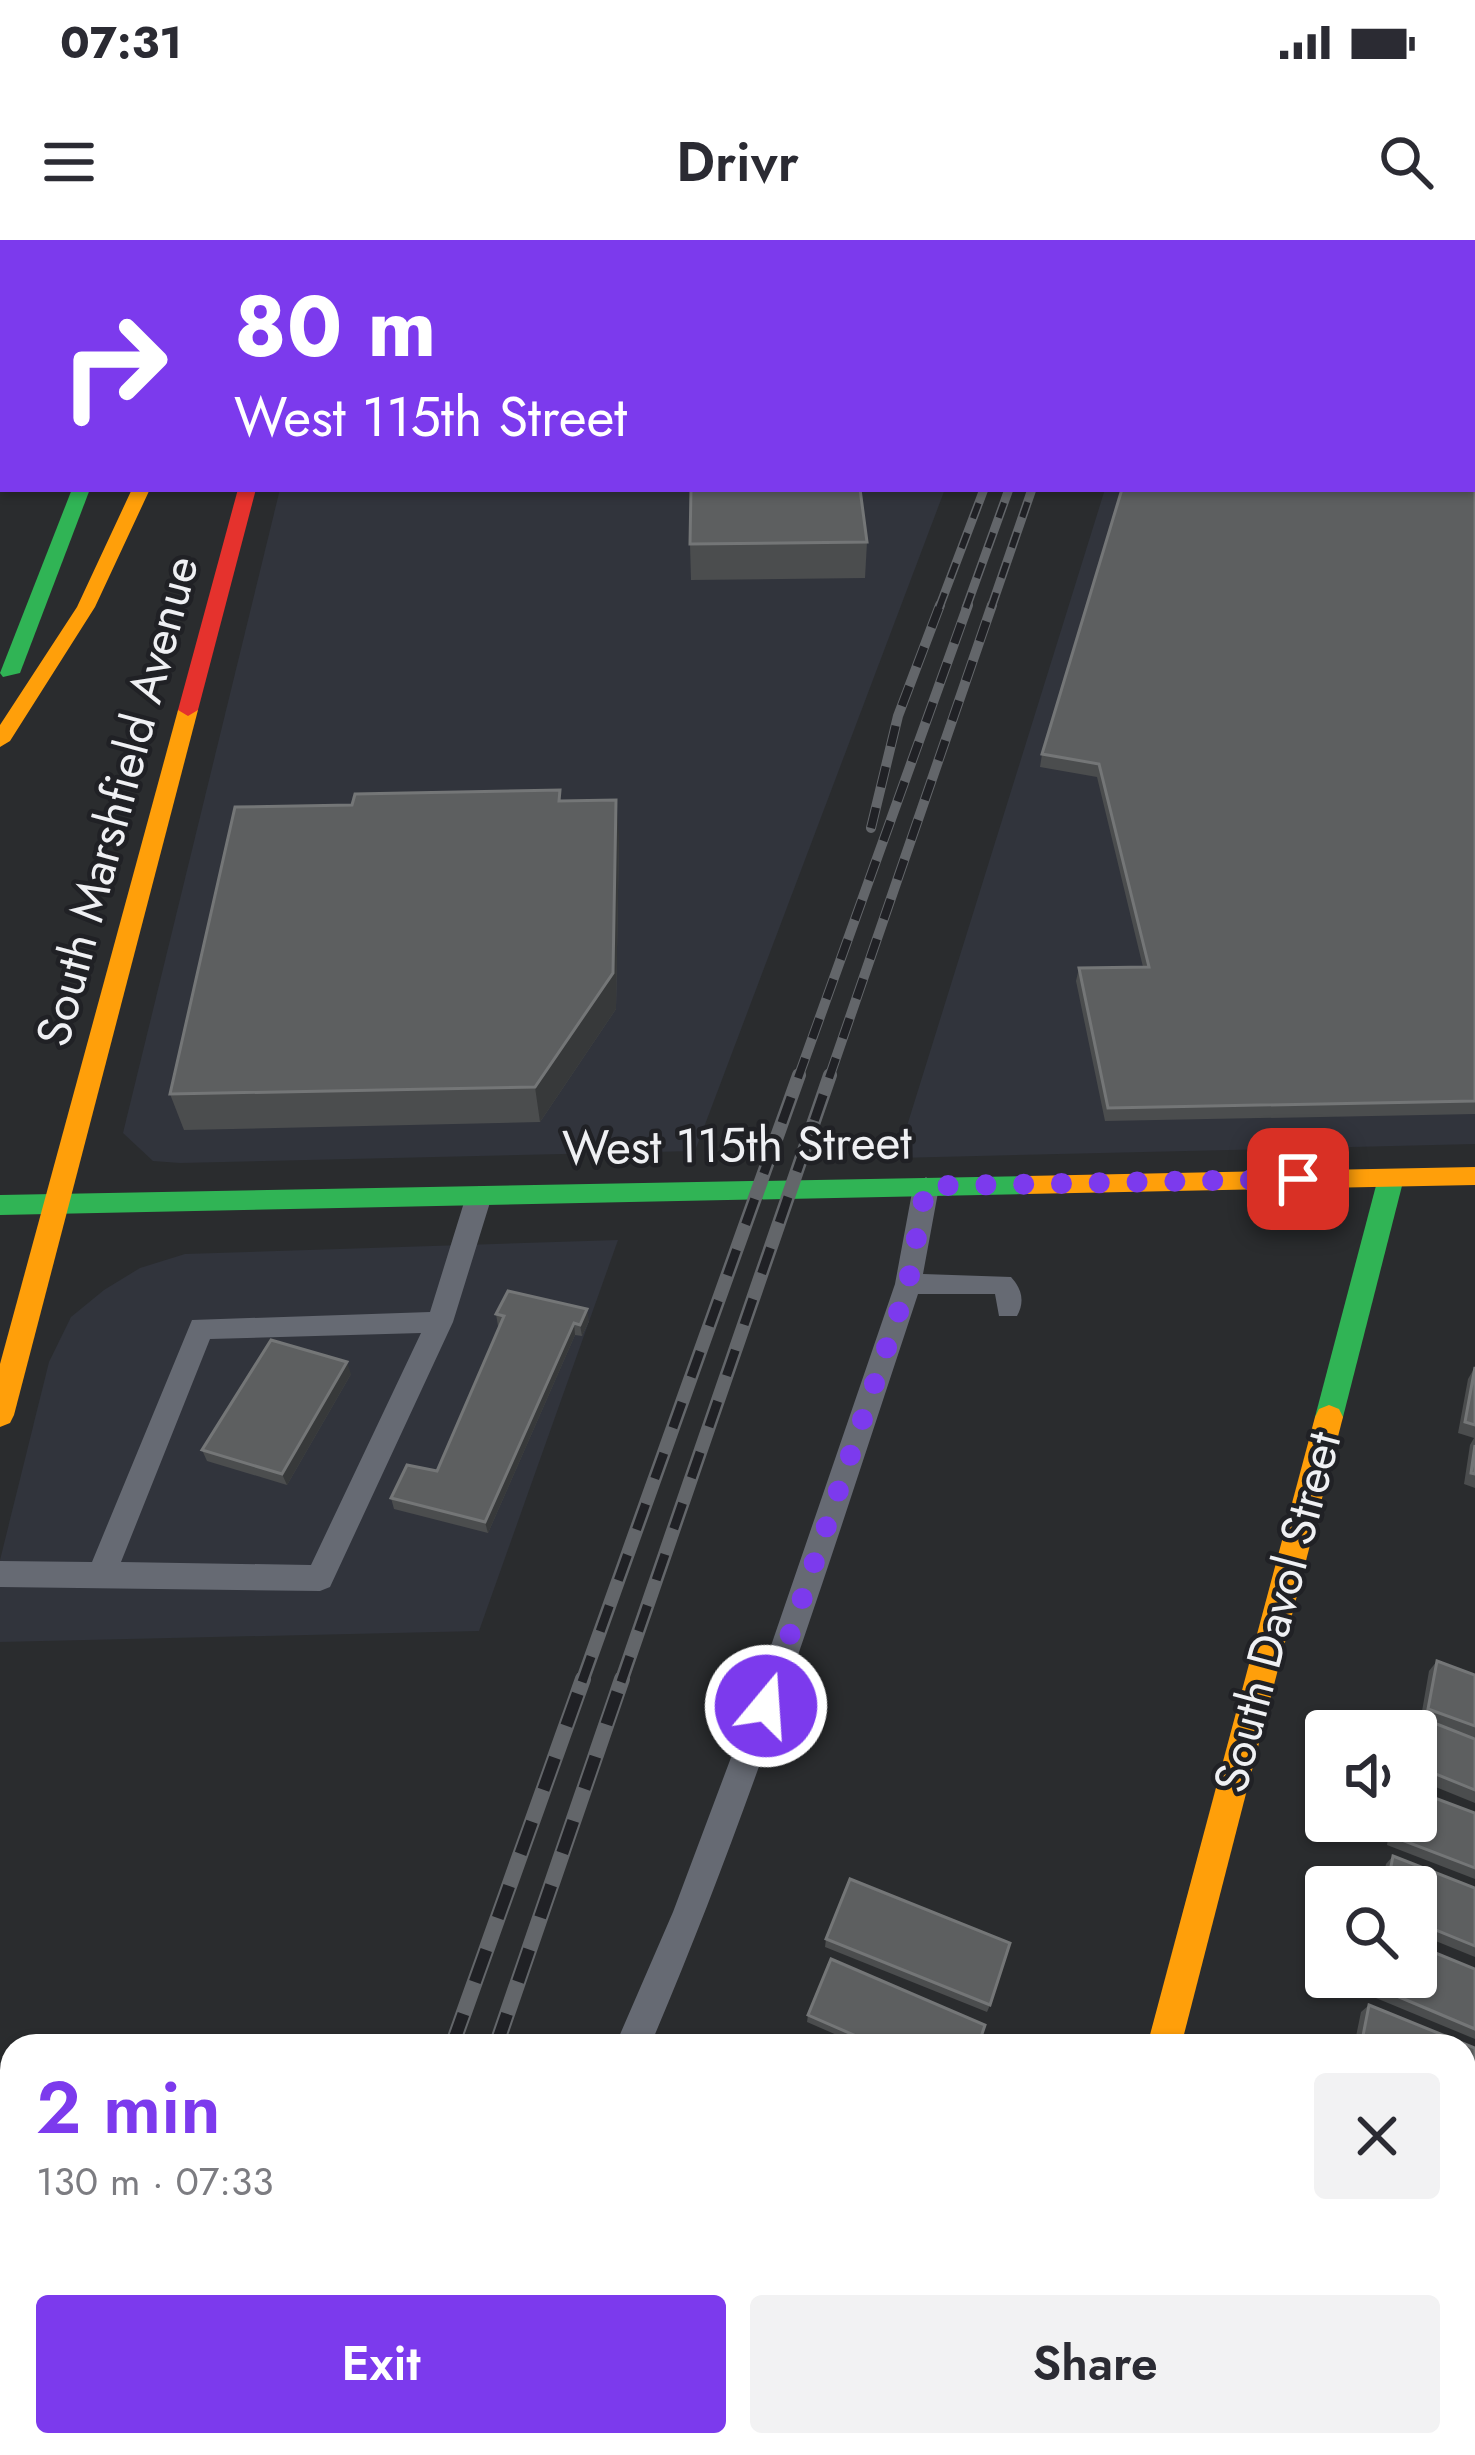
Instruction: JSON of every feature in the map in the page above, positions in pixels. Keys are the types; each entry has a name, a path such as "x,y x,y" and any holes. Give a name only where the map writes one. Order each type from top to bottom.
{"main road":[{"path":"0,699 79,492"},
{"path":"0,741 86,607 140,492"},
{"name":"South Marshfield Avenue","path":"0,1415 246,492"},
{"name":"West 115th Street","path":"0,1205 1475,1176"},
{"name":"South Davol Street","path":"1167,2034 1391,1178"}],"lane":[{"path":"637,2034 688,1917 766,1706 908,1284 926,1186"},
{"path":"0,1574 320,1579 440,1322 478,1196"},
{"path":"908,1284 1002,1284 1008,1292 1008,1309"},
{"path":"100,1576 201,1328 440,1322"}],"shaded area":[{"path":"279,492 944,492 695,1151 180,1163 153,1161 123,1133"},
{"path":"1104,492 1475,492 1475,1144 897,1158"},
{"path":"618,1240 479,1631 0,1642 0,1560 49,1362 71,1317 104,1290 140,1268 185,1254"}],"building":[{"path":"691,492 860,492 867,542 690,544"},
{"path":"1121,492 1475,492 1475,1101 1108,1108 1079,968 1149,967 1099,764 1042,754"},
{"path":"560,790 559,801 616,800 613,973 535,1087 170,1094 235,807 352,805 355,794"},
{"path":"508,1291 587,1309 580,1325 574,1323 485,1522 391,1498 407,1465 437,1471 504,1316 496,1314"},
{"path":"271,1340 347,1362 282,1474 202,1450"},
{"path":"1475,1367 1475,1425 1465,1422"},
{"path":"1437,1661 1475,1675 1475,1726 1428,1709"},
{"path":"1437,1724 1475,1739 1475,1790 1437,1775"},
{"path":"1437,1799 1475,1813 1475,1868 1407,1842 1437,1842"},
{"path":"1393,1856 1419,1866 1391,1866"},
{"path":"1437,1873 1475,1888 1475,1946 1437,1931"},
{"path":"850,1879 1010,1943 990,2005 826,1939"},
{"path":"1437,1954 1475,1969 1475,2029 1402,1998 1437,1998"},
{"path":"831,1959 985,2025 982,2034 852,2034 808,2015"},
{"path":"1369,2005 1440,2034 1363,2034"}],"railway":[{"path":"939,608 983,492"},
{"path":"966,608 1008,492"},
{"path":"991,608 1031,492"},
{"path":"871,828 898,716 940,605"},
{"path":"798,1078 968,605"},
{"path":"829,1078 992,605"},
{"path":"582,1682 799,1075"},
{"path":"621,1682 830,1075"},
{"path":"456,2034 583,1679"},
{"path":"500,2034 622,1679"}],"traffic: fast":[{"path":"10,673 80,492"},
{"path":"1329,1417 1391,1178"},
{"path":"0,1205 1026,1185"}],"traffic: slow":[{"path":"0,741 86,607 140,492"},
{"path":"0,1415 188,710"},
{"path":"1026,1185 1475,1176"},
{"path":"1167,2034 1329,1417"}],"traffic: jam":[{"path":"188,710 246,492"}],"route":[{"path":"766,1706 908,1284 926,1186 1298,1179"}]}
